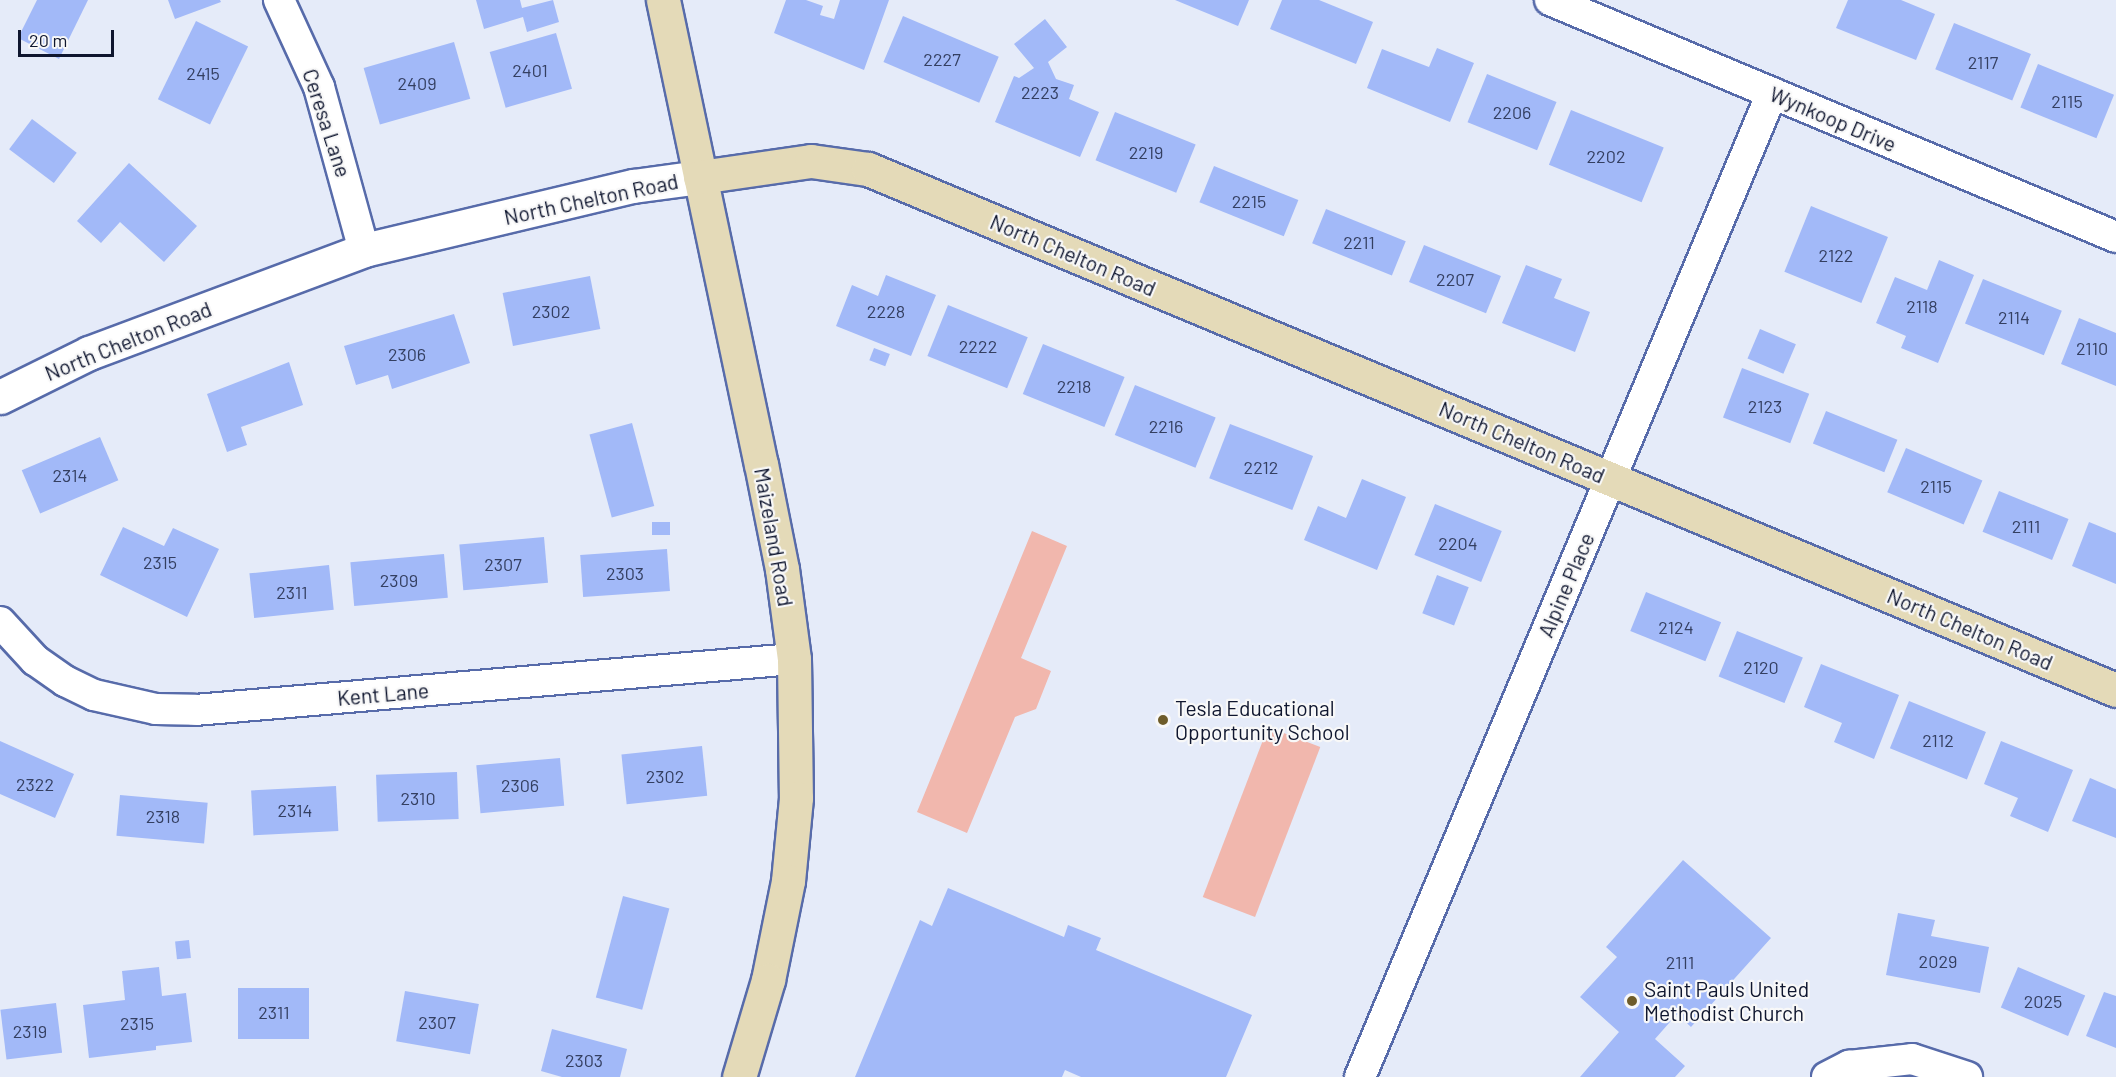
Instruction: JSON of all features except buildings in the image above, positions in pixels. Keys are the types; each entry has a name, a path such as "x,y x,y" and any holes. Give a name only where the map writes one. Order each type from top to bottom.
{"main road":[{"name":"Maizeland Road","path":"663,0 782,569 794,659 796,798 788,881 768,981 739,1077"},
{"name":"North Chelton Road","path":"700,177 811,161 868,169 2116,690"}],"street":[{"name":"Ceresa Lane","path":"279,0 319,87 364,250"},
{"name":"Wynkoop Drive","path":"1550,0 2116,237"},
{"name":"Alpine Place","path":"1360,1077 1772,93"},
{"name":"North Chelton Road","path":"0,397 89,353 364,250 633,186 700,177"},
{"name":"Kent Lane","path":"0,622 35,660 65,681 93,695 156,709 195,710 794,659"},
{"path":"1827,1077 1849,1066 1912,1059 1967,1077"}],"shaded area":[{"path":"1032,531 1067,546 1021,658 1051,671 1036,709 1015,717 967,833 917,812"},
{"path":"1268,727 1320,747 1255,917 1203,897"}],"place":[{"name":"Tesla Educational Opportunity School","path":"1163,720"},
{"name":"Saint Pauls United Methodist Church","path":"1632,1001"}]}
